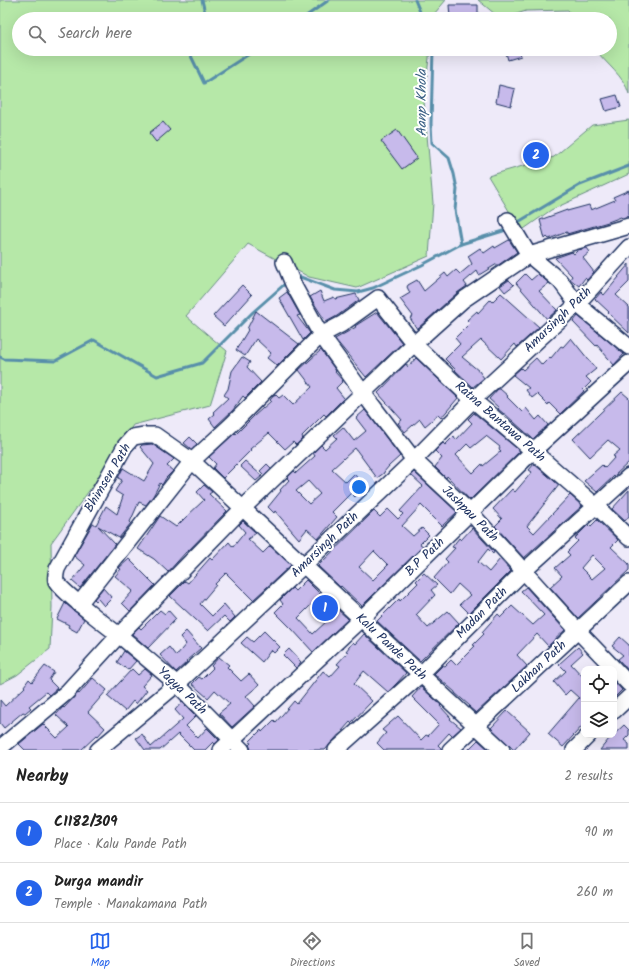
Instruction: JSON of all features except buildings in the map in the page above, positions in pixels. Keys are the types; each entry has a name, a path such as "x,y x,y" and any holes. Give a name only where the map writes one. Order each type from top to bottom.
{"street":[{"path":"508,220 529,255 560,281 577,304 629,347"},
{"path":"0,748 67,692 119,635 243,508 414,344 463,300 529,255 629,226"},
{"name":"Amarsingh Path","path":"98,750 177,684 304,565 414,460 473,400 577,304 629,247"},
{"name":"Jashpau Path","path":"284,262 293,284 321,335 414,460 471,513 578,631 629,684"},
{"name":"Ratna Bantawa Path","path":"321,335 342,324 378,298 414,344 473,400 596,506 629,538"},
{"path":"79,604 192,461 232,424 321,335"},
{"name":"B.P Path","path":"232,747 533,451 629,363"},
{"name":"Bhimsen Path","path":"119,635 79,604 57,583 56,569 125,446 133,437 146,434 154,435 192,461"},
{"name":"Kalu Pande Path","path":"192,461 502,750"},
{"name":"Madan Path","path":"336,750 421,674 524,571 629,476"},
{"name":"Lakhan Path","path":"450,750 629,583"},
{"name":"Yagya Path","path":"119,635 177,684 232,747"},
{"path":"617,708 629,697"},
{"path":"574,750 586,738"}],"green space":[{"path":"0,0 446,0 436,12 12,12 12,56 429,56 424,101 433,203 429,256 357,288 309,277 248,244 186,316 227,351 210,405 133,425 107,466 51,543 52,607 50,649 17,675 0,684"},
{"path":"478,0 629,0 629,94 623,81 600,56 617,56 617,12 569,12 568,10 493,12"},
{"path":"629,120 629,174 551,210 521,231 488,176 554,157 592,125"}],"waterway":[{"name":"Aanp Khola","path":"202,0 205,12"},
{"name":"Aanp Khola","path":"312,12 329,0"},
{"name":"Aanp Khola","path":"415,0 420,12"},
{"name":"Aanp Khola","path":"191,56 204,83 246,56"},
{"name":"Aanp Khola","path":"433,56 432,143 449,158 454,174 457,189 455,210 461,244"},
{"path":"515,224 580,185 629,166"},
{"path":"295,275 335,290 358,292 373,288 422,265 461,244 503,231 507,228"},
{"path":"0,357 4,359 55,361 94,340 157,376 202,363 253,312 287,282"}],"place":[{"name":"Durga mandir","path":"536,155"},
{"name":"C1182/309","path":"325,608"}]}
